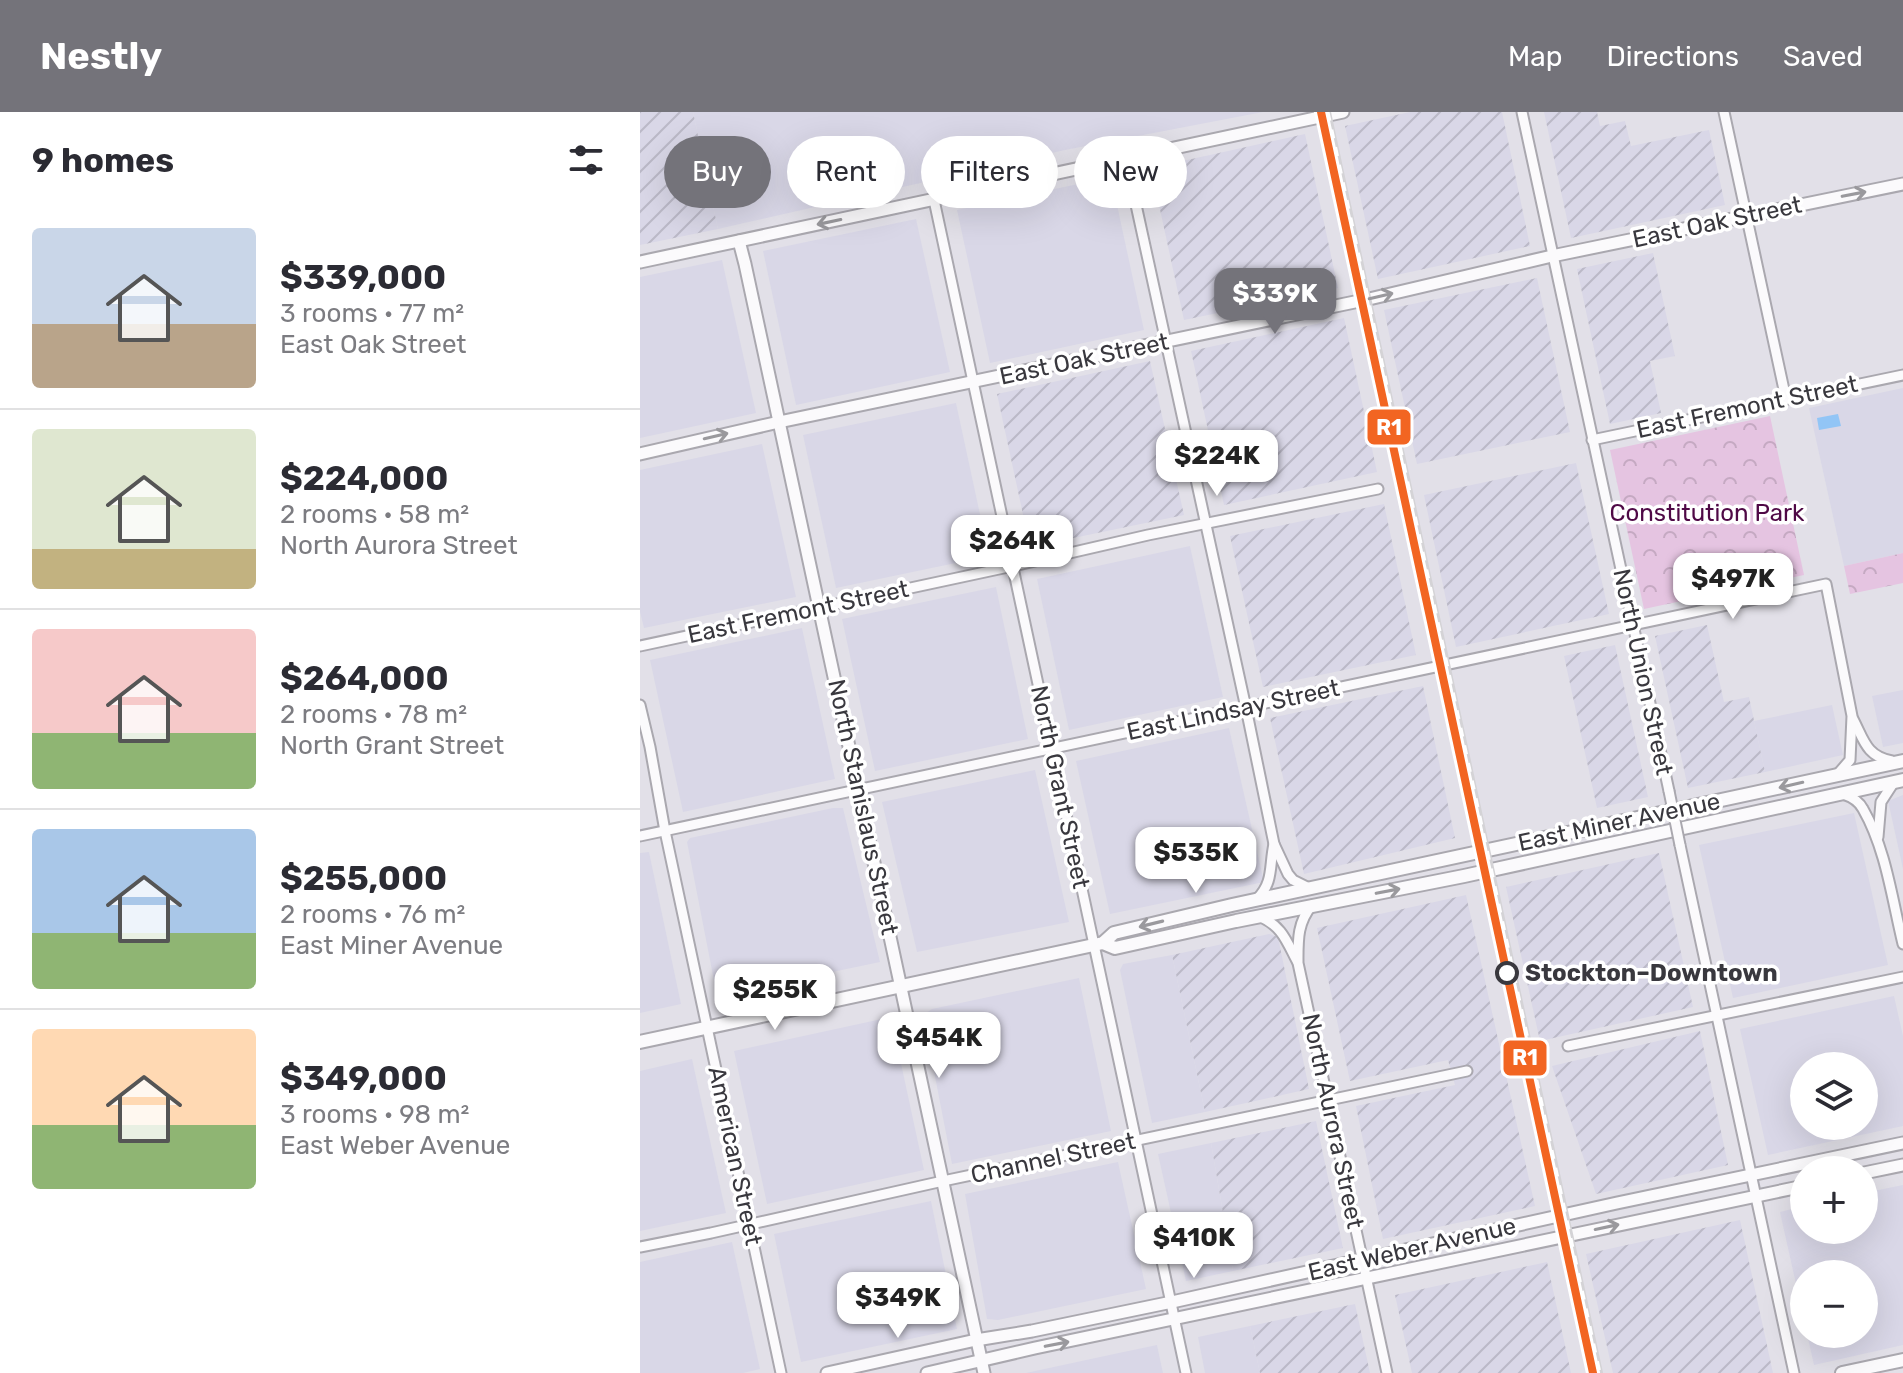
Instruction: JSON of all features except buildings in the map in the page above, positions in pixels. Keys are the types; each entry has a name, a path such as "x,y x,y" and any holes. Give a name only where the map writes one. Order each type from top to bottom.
{"main road":[{"name":"East Miner Avenue","path":"640,1042 1099,944 1114,933 1257,899 1900,762"},
{"name":"East Miner Avenue","path":"1099,944 1115,948 1898,781"},
{"path":"1842,1373 1903,1360"}],"street":[{"path":"1187,146 1343,112"},
{"name":"North Union Street","path":"1522,112 1794,1373"},
{"path":"1724,112 1786,399"},
{"name":"East Oak Street","path":"640,454 1369,299 1552,256 1903,184"},
{"path":"640,262 921,203"},
{"name":"North Grant Street","path":"936,208 1053,749 1099,944 1136,1141 1186,1373"},
{"path":"1137,208 1274,844 1288,874 1309,888"},
{"name":"North Stanislaus Street","path":"739,241 982,1367"},
{"name":"East Fremont Street","path":"1592,440 1903,375"},
{"name":"East Fremont Street","path":"640,646 1206,523 1378,489"},
{"name":"East Lindsay Street","path":"640,836 1826,584 1852,716"},
{"name":"American Street","path":"640,705 781,1373"},
{"path":"1852,716 1869,750 1885,760 1900,762"},
{"path":"1837,775 1850,760 1852,716"},
{"path":"1878,840 1881,802 1898,781"},
{"path":"1840,793 1858,802 1878,840 1903,944"},
{"path":"1257,899 1269,881 1274,844"},
{"name":"North Aurora Street","path":"1312,905 1300,925 1298,963 1387,1373"},
{"name":"North Aurora Street","path":"1259,916 1280,929 1298,963"},
{"path":"1568,1046 1903,977"},
{"name":"Channel Street","path":"640,1247 1467,1071"},
{"name":"East Weber Avenue","path":"827,1373 1172,1302 1903,1143"},
{"path":"1878,1170 1903,1165"},
{"name":"East Weber Avenue","path":"927,1373 982,1367 1035,1348 1790,1189"}],"shaded area":[{"path":"640,112 693,112 698,136 664,136 664,208 714,208 718,229 640,245"},
{"path":"693,112 1263,112 1138,136 1074,136 1074,148 1058,152 1058,136 921,136 921,183 905,186 905,136 787,136 787,208 810,208 718,229 714,208 771,208 771,136 698,136"},
{"path":"1410,112 1502,112 1530,246 1378,279 1345,126"},
{"path":"1544,112 1597,112 1600,126 1625,121 1631,146 1709,130 1725,205 1571,238"},
{"path":"1305,134 1338,288 1184,320 1160,208 1187,208 1187,160"},
{"path":"1074,185 1074,208 1118,208 1144,330 990,363 957,210 1058,208 1058,188"},
{"path":"916,219 950,372 796,405 763,251"},
{"path":"1653,253 1675,356 1650,361 1661,413 1610,424 1577,269"},
{"path":"722,260 756,413 640,438 640,277"},
{"path":"1537,278 1570,432 1417,464 1384,310"},
{"path":"1344,318 1377,472 1224,505 1191,351"},
{"path":"1150,361 1184,515 1030,547 997,394"},
{"path":"1903,388 1903,553 1844,566 1809,408"},
{"path":"956,403 989,556 836,588 803,435"},
{"path":"762,444 796,597 644,628 640,612 640,470"},
{"path":"1576,463 1609,614 1456,647 1424,495"},
{"path":"1384,504 1416,655 1263,687 1230,536"},
{"path":"1190,546 1223,697 1069,730 1037,579"},
{"path":"996,587 1028,739 875,771 842,619"},
{"path":"1707,625 1724,702 1749,697 1765,772 1688,788 1655,636"},
{"path":"802,628 835,779 683,812 650,660"},
{"path":"1615,645 1648,797 1597,808 1564,656"},
{"path":"1423,686 1455,838 1304,874 1270,718"},
{"path":"1903,690 1903,743 1883,747 1872,696"},
{"path":"1832,705 1843,755 1765,772 1754,721"},
{"path":"1229,728 1264,882 1110,914 1076,761"},
{"path":"1035,770 1069,922 917,952 882,802"},
{"path":"1903,795 1903,869 1888,801"},
{"path":"843,808 880,962 723,995 716,991 687,842 690,838"},
{"path":"1854,813 1888,965 1733,998 1699,845"},
{"path":"649,852 681,1004 640,1013 640,853"},
{"path":"1659,853 1693,1007 1540,1041 1506,887"},
{"path":"1466,895 1535,1206 1383,1239 1356,1106 1455,1085 1448,1060 1350,1081 1317,928"},
{"path":"1269,934 1278,937 1309,1089 1205,1112 1172,955"},
{"path":"1172,955 1205,1112 1152,1123 1120,970 1123,964"},
{"path":"1079,978 1111,1131 952,1164 923,1015 932,1009"},
{"path":"1894,996 1903,1036 1903,1126 1878,1131 1878,1052 1790,1052 1790,1140 1838,1140 1768,1155 1740,1029"},
{"path":"891,1017 924,1170 767,1204 734,1051"},
{"path":"1700,1031 1728,1165 1596,1194 1552,1066"},
{"path":"692,1059 726,1213 640,1231 640,1071"},
{"path":"1316,1121 1343,1248 1233,1271 1211,1143"},
{"path":"1211,1143 1233,1271 1186,1281 1158,1154"},
{"path":"1118,1162 1146,1289 998,1320 987,1319 965,1194"},
{"path":"1903,1185 1903,1345 1814,1365 1810,1348 1878,1348 1878,1260 1791,1260 1780,1212 1790,1210 1790,1244 1878,1244 1878,1190"},
{"path":"931,1201 957,1329 801,1362 774,1234"},
{"path":"1740,1220 1773,1373 1613,1373 1586,1254"},
{"path":"732,1242 760,1369 743,1373 640,1373 640,1262"},
{"path":"1547,1262 1571,1373 1412,1373 1395,1295"},
{"path":"1355,1304 1370,1373 1260,1373 1250,1326"},
{"path":"1250,1326 1260,1373 1205,1373 1198,1337"},
{"path":"1157,1345 1163,1373 1026,1373 1114,1354"}],"green space":[{"name":"Constitution Park","path":"1770,416 1804,575 1644,609 1610,450"},
{"path":"1903,553 1903,583 1850,594 1844,566"}],"water":[{"path":"1838,414 1841,426 1819,430 1817,418"}],"railway":[{"path":"1328,112 1600,1373"}],"transit line":[{"name":"R1","path":"1321,112 1593,1373"}],"place":[{"name":"Stockton–Downtown","path":"1507,973"}]}
